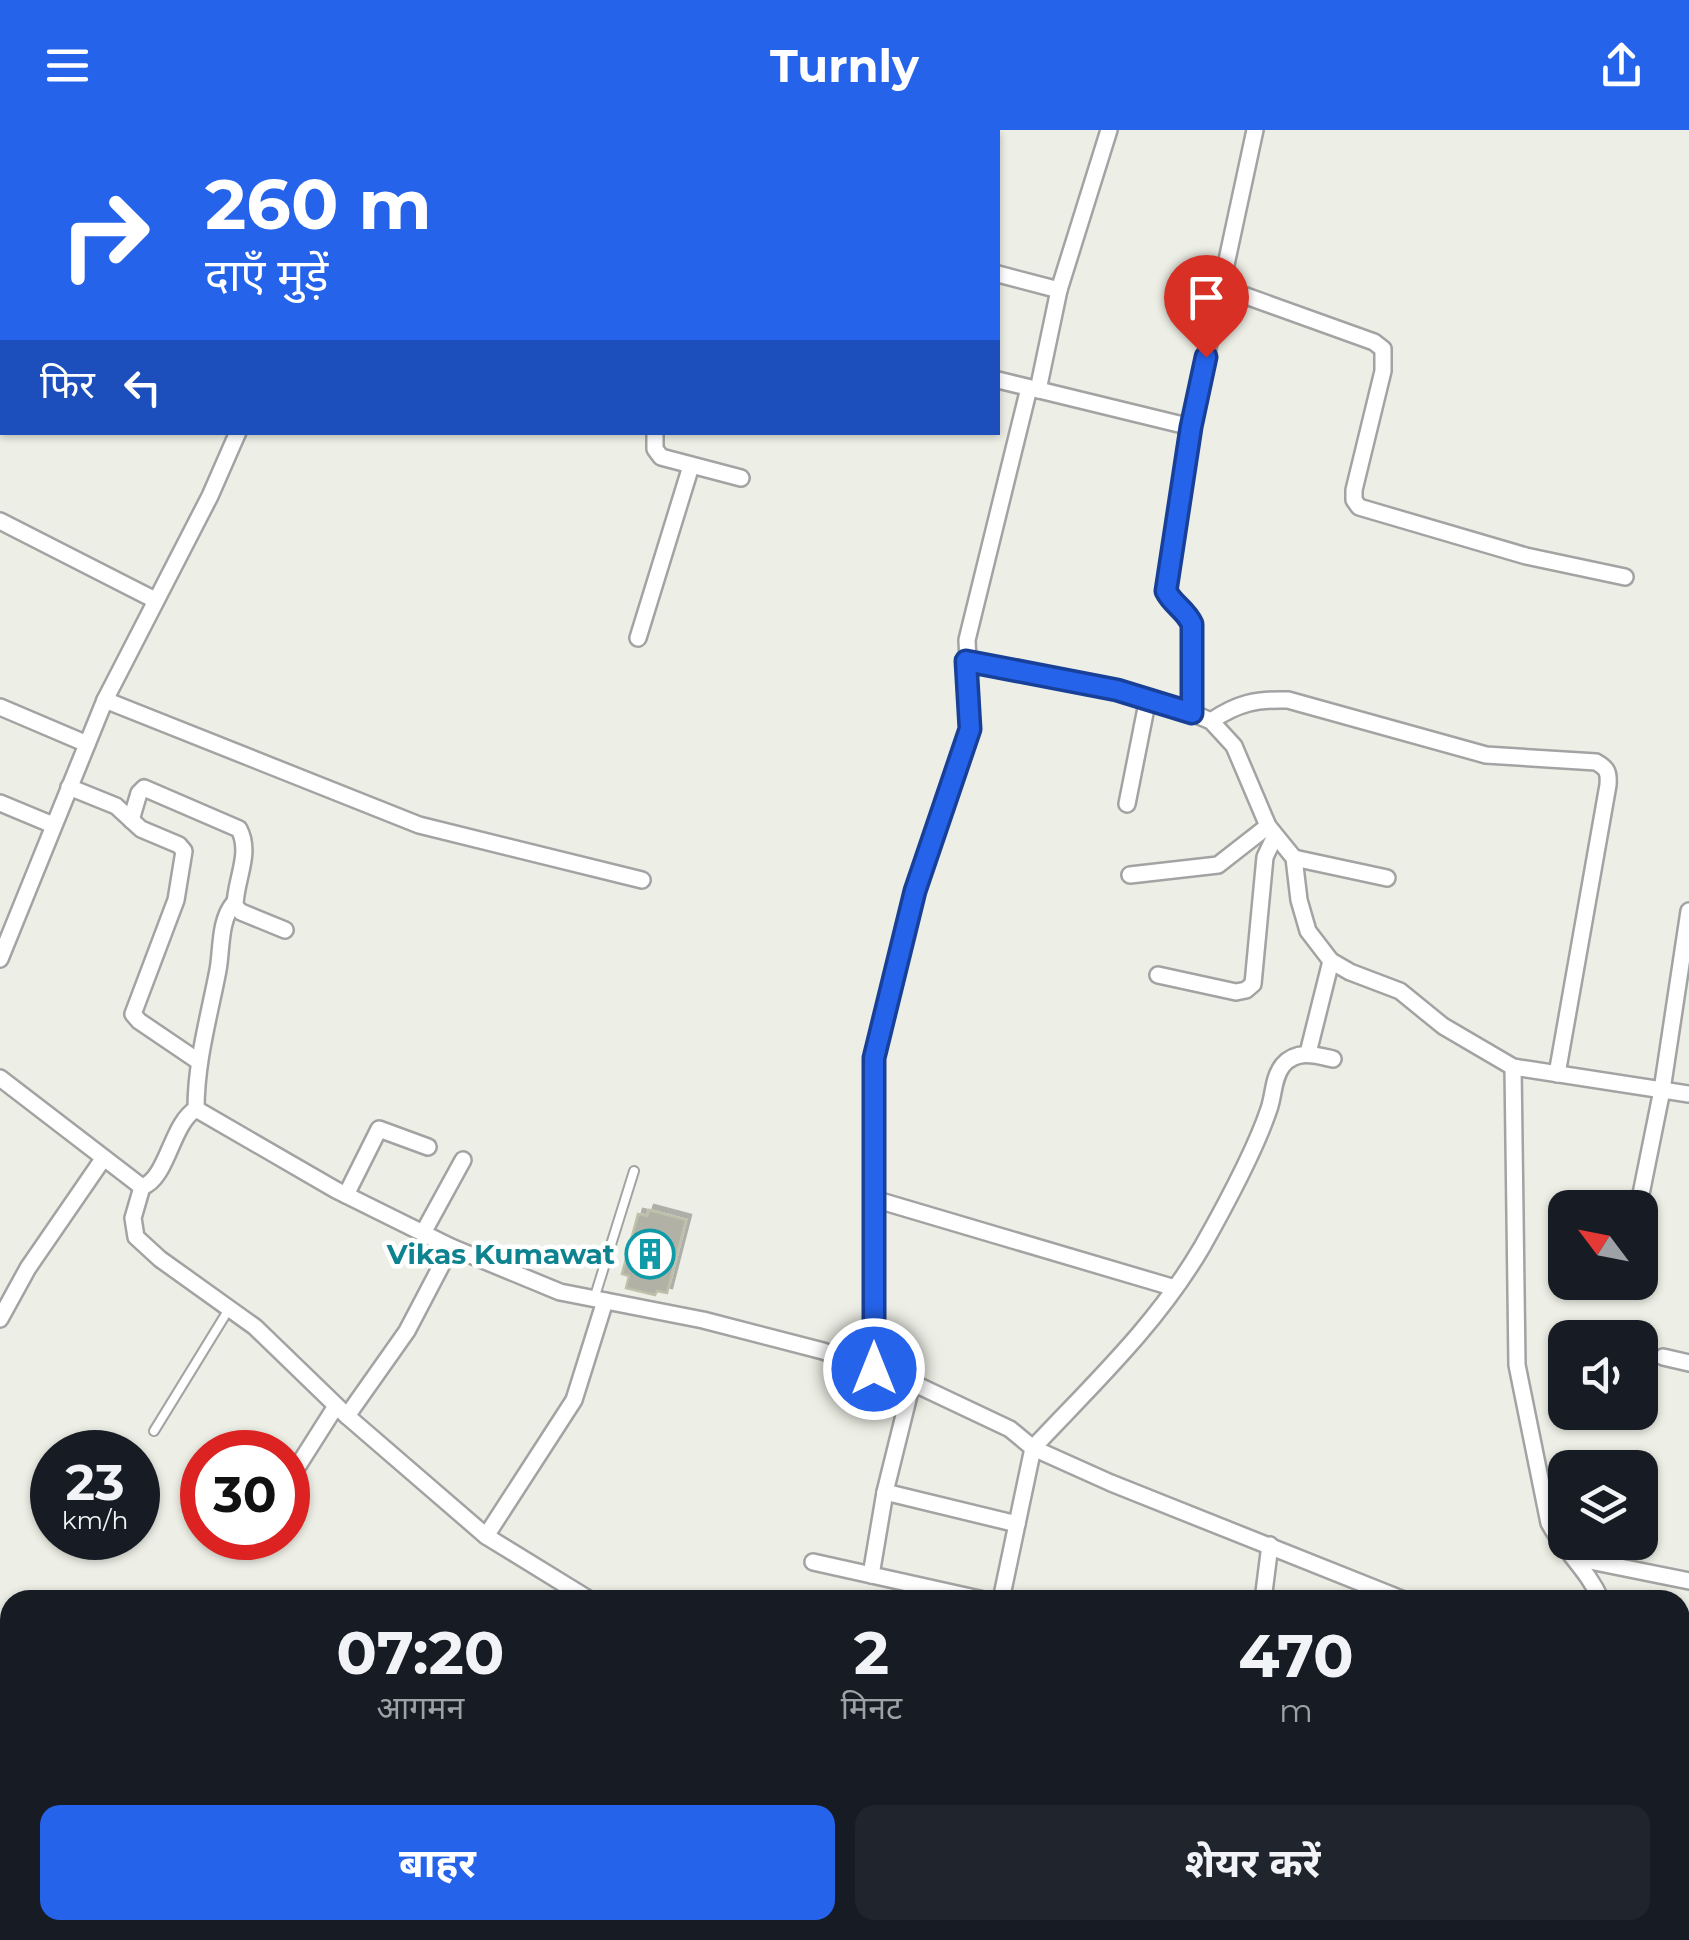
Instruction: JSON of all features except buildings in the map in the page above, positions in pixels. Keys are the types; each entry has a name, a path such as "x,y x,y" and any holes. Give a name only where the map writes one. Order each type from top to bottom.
{"street":[{"path":"874,1369 874,1058 915,891 970,729 966,661 981,573 1108,130"},
{"path":"1192,713 1192,624 1187,612 1171,601 1166,591 1191,427 1255,130"},
{"path":"1000,275 1060,290"},
{"path":"1221,287 1374,342 1383,349 1384,371 1354,490 1359,507 1526,556 1625,577"},
{"path":"1000,381 1191,427"},
{"path":"0,960 104,700 210,496 237,435"},
{"path":"656,435 654,449 661,457 741,478"},
{"path":"638,638 690,466"},
{"path":"0,521 155,600"},
{"path":"966,661 1148,698 1211,721 1234,746 1271,831 1294,858 1299,900 1308,931 1331,961 1400,990 1443,1026 1513,1067 1689,1094"},
{"path":"1126,804 1148,698"},
{"path":"1211,721 1235,705 1258,699 1288,700 1486,755 1596,762 1605,766 1608,785 1558,1074"},
{"path":"104,700 419,825 642,880"},
{"path":"0,707 87,744"},
{"path":"69,787 116,806 141,829 180,845 184,855 176,900 134,1016 198,1060"},
{"path":"131,820 138,794 144,788 239,829 244,838 244,858 234,902 224,921 198,1060 196,1109"},
{"path":"0,803 54,825"},
{"path":"1130,875 1218,866 1271,831"},
{"path":"1158,975 1236,992 1254,984 1265,857 1271,831"},
{"path":"1294,858 1388,878"},
{"path":"234,902 240,912 284,930"},
{"path":"1642,1190 1662,1090 1689,910"},
{"path":"1308,1053 1331,961"},
{"path":"1003,1590 1033,1448 1122,1356 1202,1247 1258,1136 1283,1065 1308,1053 1334,1059"},
{"path":"1513,1067 1517,1366 1548,1523"},
{"path":"0,1078 142,1187"},
{"path":"142,1187 150,1184 181,1125 190,1111 196,1109 346,1195 451,1248 560,1292 738,1329 874,1369 1010,1430 1033,1448 1111,1483 1380,1590"},
{"path":"346,1195 379,1129 428,1147"},
{"path":"0,1320 28,1268 103,1158"},
{"path":"422,1233 463,1160"},
{"path":"142,1187 133,1218 136,1237 160,1259 255,1327 342,1411 486,1536 574,1590"},
{"path":"874,1199 1175,1288"},
{"path":"310,1452 408,1332 451,1248"},
{"path":"486,1536 574,1400 600,1300"},
{"path":"1663,1357 1689,1363"},
{"path":"871,1575 885,1492 912,1383"},
{"path":"885,1492 1017,1524"},
{"path":"1265,1590 1270,1544"},
{"path":"1576,1560 1597,1590"},
{"path":"1584,1560 1689,1581"},
{"path":"813,1562 939,1590"}],"lane":[{"path":"600,1300 634,1171"},
{"path":"155,1430 229,1308"}],"place":[{"name":"Vikas Kumawat","path":"650,1254"}],"route":[{"path":"874,1369 874,1058 915,891 970,729 966,661 1117,690 1192,713 1192,624 1187,612 1171,601 1166,591 1206,357"}]}
